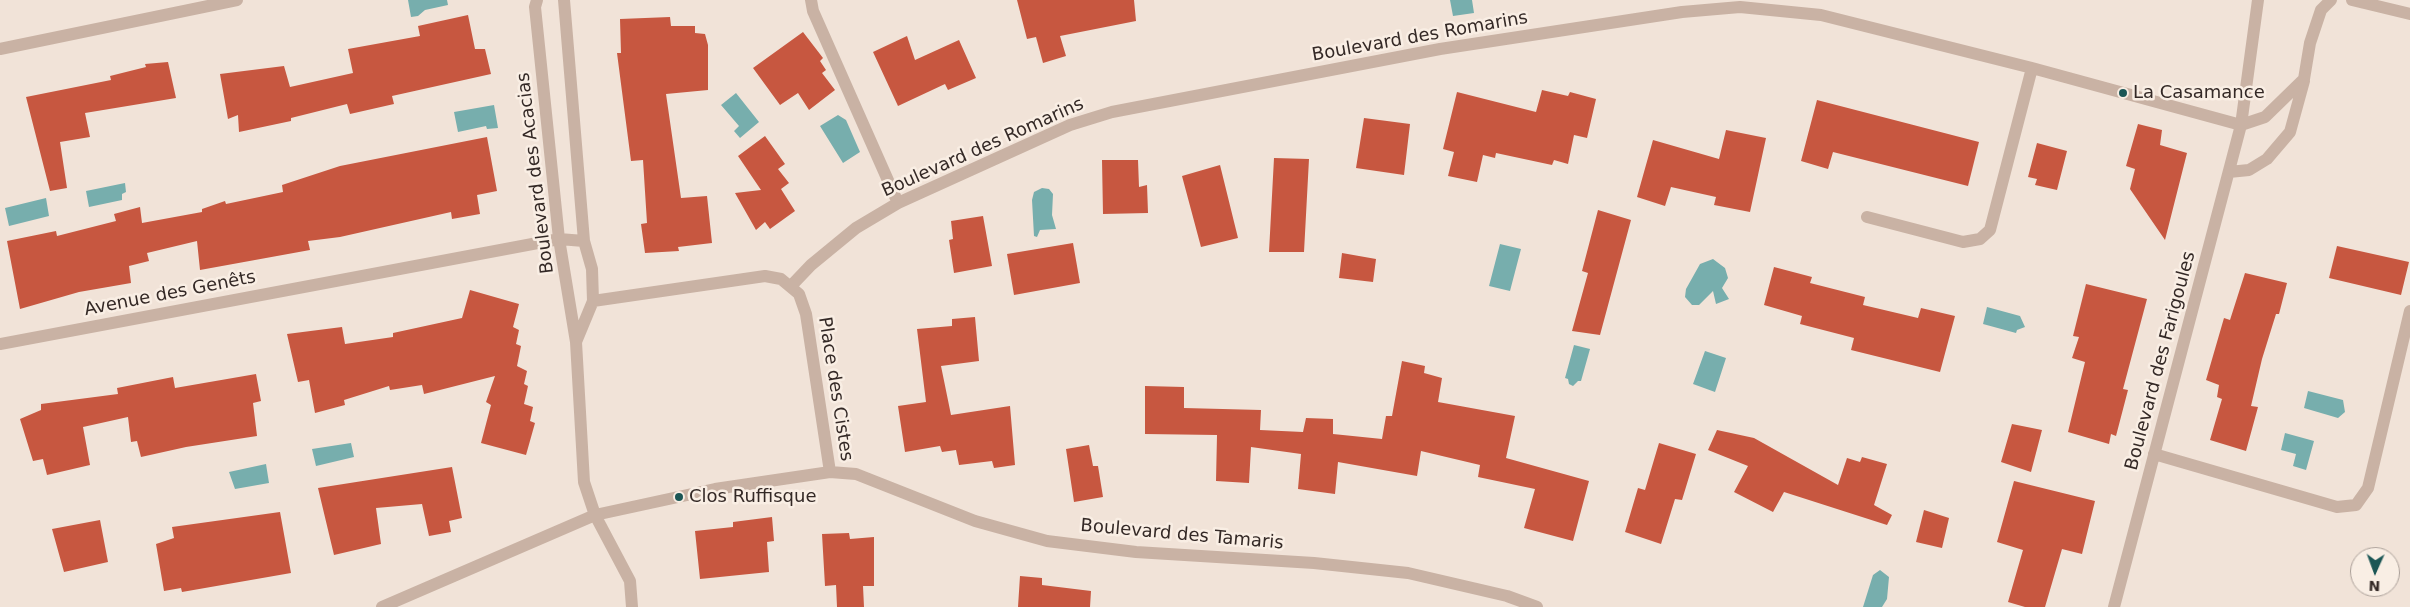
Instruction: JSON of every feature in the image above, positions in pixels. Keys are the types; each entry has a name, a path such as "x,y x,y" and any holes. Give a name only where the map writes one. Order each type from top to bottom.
{"street":[{"path":"0,49 236,0"},
{"name":"Boulevard des Acacias","path":"537,0 535,7 559,240 576,342 584,482 595,515 630,582 632,607"},
{"name":"Boulevard des Acacias","path":"564,0 584,241 592,269 593,301 576,342"},
{"path":"811,0 813,11 898,203"},
{"name":"Boulevard des Farigoules","path":"2114,607 2241,125 2258,0"},
{"path":"2229,172 2249,170 2267,159 2290,132 2304,79 2310,43 2321,10 2331,0"},
{"path":"2352,0 2410,14"},
{"name":"Boulevard des Romarins","path":"791,286 811,265 856,228 898,203 1070,125 1112,112 1440,49 1682,12 1740,7 1821,15 2032,68 2241,125"},
{"path":"1867,217 1964,242 1980,239 1990,230 2032,68"},
{"path":"2241,125 2265,117 2304,79"},
{"name":"Avenue des Genêts","path":"0,344 559,240 584,241"},
{"path":"593,301 765,276 781,280 791,286"},
{"name":"Place des Cistes","path":"382,607 468,568 595,515 715,489 830,472 806,314 799,294 791,286"},
{"path":"2154,454 2337,507 2356,506 2368,488 2410,311"},
{"name":"Boulevard des Tamaris","path":"830,472 856,474 975,521 1047,540 1136,552 1275,560 1408,573 1507,596 1537,607"}],"water":[{"path":"408,0 447,0 448,5 425,10 418,16 411,17"},
{"path":"1450,0 1472,0 1474,13 1453,16"},
{"path":"736,93 759,122 740,138 734,131 739,126 721,105"},
{"path":"494,105 498,128 487,129 486,126 458,132 454,112"},
{"path":"838,115 846,120 860,152 843,163 820,126"},
{"path":"125,183 126,192 122,194 122,200 89,207 86,191"},
{"path":"1042,188 1049,189 1053,194 1052,215 1056,229 1040,230 1037,237 1034,236 1032,200 1034,192"},
{"path":"46,198 49,216 9,226 5,208"},
{"path":"1500,244 1521,249 1510,291 1489,286"},
{"path":"1713,259 1725,268 1728,278 1722,288 1729,299 1716,304 1713,291 1699,305 1692,305 1685,297 1686,289 1700,264"},
{"path":"1987,307 2020,316 2025,327 2017,330 2016,333 1983,324"},
{"path":"1574,345 1590,349 1581,381 1578,381 1573,386 1565,378"},
{"path":"1705,351 1726,358 1715,392 1693,384"},
{"path":"2308,391 2343,400 2345,412 2338,418 2304,408"},
{"path":"2285,433 2314,441 2306,470 2293,466 2296,454 2281,450"},
{"path":"351,443 354,457 316,466 312,449"},
{"path":"266,464 269,483 235,489 229,472"},
{"path":"1880,570 1889,577 1887,599 1882,607 1863,607 1873,575"}],"building":[{"path":"1017,0 1134,0 1136,21 1060,36 1066,56 1043,63 1036,37 1027,39"},
{"path":"468,15 475,49 485,49 491,74 392,96 394,104 350,114 347,104 291,118 291,121 239,132 238,115 228,119 220,74 284,66 290,87 353,73 348,49 420,36 418,26"},
{"path":"670,17 671,26 695,26 695,33 705,34 708,45 708,90 666,94 681,198 707,196 712,243 678,247 679,251 645,253 641,224 647,223 643,160 631,161 617,53 621,53 620,19"},
{"path":"803,32 823,58 820,61 826,70 822,73 835,90 809,110 798,93 780,105 753,68"},
{"path":"907,36 915,60 959,40 976,78 948,90 945,84 898,106 873,52"},
{"path":"168,62 176,98 85,113 90,137 60,142 67,188 50,191 26,97 111,80 110,76 146,67 145,64"},
{"path":"1542,90 1568,96 1570,92 1596,99 1587,138 1574,135 1568,164 1554,160 1552,165 1496,153 1495,158 1483,155 1477,182 1448,176 1454,152 1443,149 1457,92 1536,112"},
{"path":"1817,100 1979,142 1968,186 1833,152 1828,169 1801,161"},
{"path":"1364,118 1410,124 1404,175 1356,168"},
{"path":"2138,124 2162,130 2160,145 2187,153 2165,240 2130,189 2135,169 2126,166"},
{"path":"1726,130 1766,138 1750,212 1714,205 1716,197 1671,187 1665,206 1637,197 1653,140 1719,159"},
{"path":"765,136 785,164 778,169 789,183 781,189 795,211 770,229 765,222 756,230 735,193 761,190 738,156"},
{"path":"487,137 497,191 477,195 480,214 452,219 451,212 340,237 308,241 310,250 200,270 197,241 147,253 149,261 129,266 131,283 79,292 20,309 7,241 56,231 57,236 116,221 114,214 140,207 142,223 202,212 202,209 225,201 226,204 283,192 282,185 340,166"},
{"path":"2037,143 2067,151 2057,190 2035,185 2037,179 2028,177"},
{"path":"1274,158 1309,159 1304,252 1269,252"},
{"path":"1102,160 1138,160 1139,187 1147,185 1148,213 1103,214"},
{"path":"1220,165 1238,238 1201,247 1182,176"},
{"path":"1598,210 1631,220 1600,335 1572,331 1588,273 1582,271"},
{"path":"983,216 992,266 954,273 949,240 953,239 951,221"},
{"path":"1073,243 1080,283 1014,295 1007,254"},
{"path":"2337,246 2409,262 2401,295 2329,278"},
{"path":"1342,253 1376,259 1373,282 1339,278"},
{"path":"1774,267 1812,277 1810,283 1865,297 1863,305 1918,318 1921,308 1955,316 1940,372 1851,350 1854,338 1800,324 1802,316 1764,305"},
{"path":"2245,273 2287,283 2279,314 2276,314 2262,359 2251,406 2258,407 2246,451 2210,440 2222,399 2217,397 2219,385 2206,380 2224,318 2230,320"},
{"path":"2086,284 2147,299 2123,389 2128,390 2116,436 2111,434 2109,444 2068,432 2085,362 2072,358 2079,337 2073,336"},
{"path":"470,290 519,304 513,327 519,330 516,344 521,346 517,366 527,371 524,384 528,386 524,404 533,407 530,421 535,423 526,455 481,443 491,405 486,402 495,376 424,394 422,385 390,390 389,386 344,400 345,405 315,413 309,380 298,382 287,334 342,327 345,344 393,337 393,333 462,318"},
{"path":"975,317 979,361 941,366 951,415 1010,406 1015,465 994,468 992,461 959,465 956,450 942,452 940,446 905,452 898,406 926,402 917,329 952,326 952,319"},
{"path":"1402,361 1425,366 1424,373 1442,378 1438,402 1515,416 1506,458 1589,481 1573,541 1524,528 1535,489 1478,477 1480,465 1421,451 1417,476 1338,462 1335,494 1298,489 1301,454 1251,447 1249,483 1216,481 1217,435 1145,434 1145,386 1184,387 1184,408 1261,410 1260,430 1303,432 1306,418 1333,419 1333,434 1382,439 1386,416 1392,416"},
{"path":"256,374 261,401 253,403 257,436 186,447 141,457 137,441 131,442 128,417 83,427 90,465 47,475 43,459 33,461 20,419 41,410 41,404 118,394 117,388 173,377 175,388"},
{"path":"2012,424 2042,430 2031,472 2001,462"},
{"path":"1717,430 1754,438 1838,485 1847,458 1860,462 1862,457 1887,464 1874,505 1892,515 1887,525 1784,492 1773,512 1734,492 1748,466 1708,450"},
{"path":"1659,443 1696,454 1682,500 1675,499 1661,544 1625,532 1638,488 1645,490"},
{"path":"1089,445 1093,466 1098,466 1103,497 1074,502 1066,449"},
{"path":"452,467 462,518 449,521 451,532 429,536 422,504 376,508 381,544 334,555 318,488"},
{"path":"2014,481 2095,501 2082,554 2062,549 2045,607 2025,607 2008,602 2023,550 1997,542"},
{"path":"1924,510 1949,518 1942,548 1916,542"},
{"path":"280,512 291,573 182,592 181,588 164,591 156,544 174,538 172,527"},
{"path":"772,517 774,541 767,542 769,572 700,579 695,531 733,527 733,522"},
{"path":"100,520 108,562 64,572 52,529"},
{"path":"849,533 850,539 874,537 874,586 863,586 864,607 837,607 836,585 825,586 822,534"},
{"path":"1020,576 1042,578 1042,585 1091,591 1090,607 1018,607"}],"place":[{"name":"La Casamance","path":"2123,93"},
{"name":"Clos Ruffisque","path":"679,497"}]}
